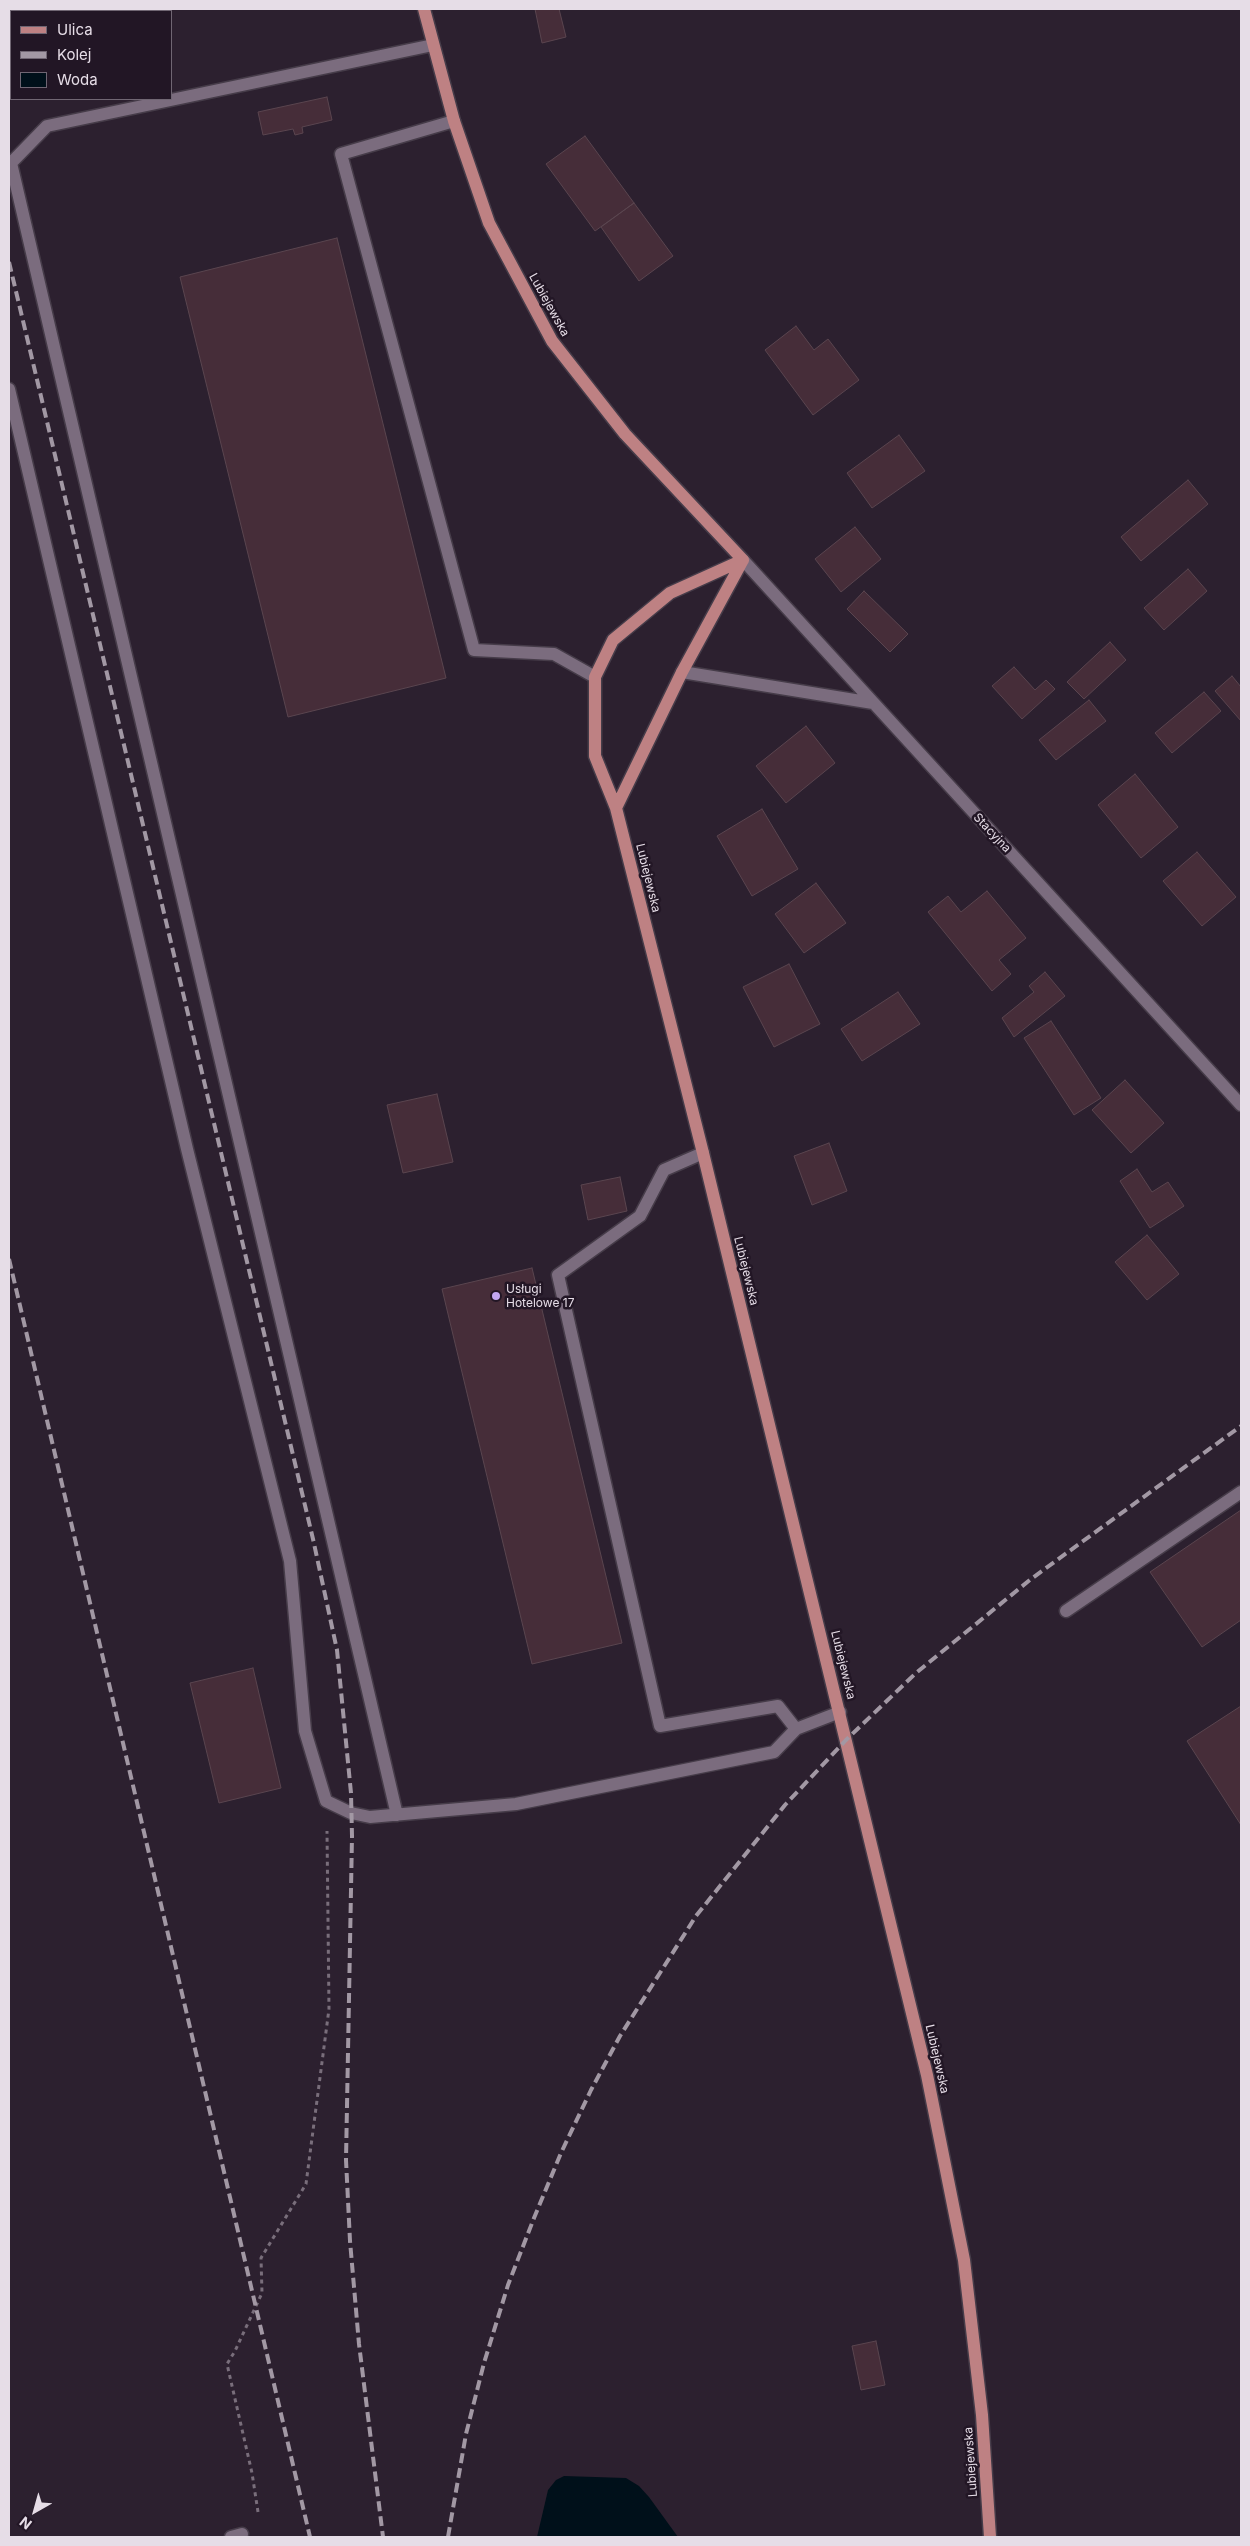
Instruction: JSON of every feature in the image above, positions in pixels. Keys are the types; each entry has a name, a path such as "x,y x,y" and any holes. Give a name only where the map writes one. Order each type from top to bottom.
{"main road":[{"name":"Lubiejewska","path":"424,9 454,121 489,223 552,341 625,434 743,560 670,593 613,640 594,678 595,756 616,808 703,1153 927,2075 964,2260 982,2415 990,2537"},
{"path":"616,808 682,672 743,560"}],"street":[{"path":"172,100 433,45"},
{"path":"170,100 46,126 11,163 397,1815"},
{"path":"454,121 341,154 474,650 554,654 594,678"},
{"path":"9,389 187,1149 290,1561 305,1731 326,1801 370,1818 516,1804 774,1752 796,1729 840,1712"},
{"name":"Stacyjna","path":"743,560 1241,1104"},
{"path":"682,672 873,703"},
{"path":"703,1153 664,1170 640,1216 558,1275 660,1726 778,1706 796,1729"},
{"path":"1066,1611 1241,1492"}],"path":[{"path":"236,2535 260,2528 252,2473 227,2364 235,2351 262,2292 261,2258 306,2184 329,2009 326,1801"}],"water":[{"path":"564,2476 626,2478 639,2486 649,2497 678,2537 537,2537 548,2490 556,2480"}],"building":[{"path":"535,9 559,9 566,37 542,43"},
{"path":"327,97 332,120 302,127 303,133 295,135 293,129 263,135 258,112"},
{"path":"585,136 634,203 595,231 546,164"},
{"path":"634,203 673,256 639,281 601,227"},
{"path":"337,238 446,678 288,717 180,277"},
{"path":"796,326 814,350 828,339 859,380 813,415 765,350"},
{"path":"899,435 925,471 872,508 847,473"},
{"path":"1188,480 1208,504 1141,561 1121,537"},
{"path":"855,527 881,559 841,592 815,559"},
{"path":"1188,569 1207,591 1164,630 1144,608"},
{"path":"864,591 908,634 890,652 847,609"},
{"path":"1110,642 1126,660 1084,699 1067,682"},
{"path":"1014,667 1035,690 1046,680 1055,689 1022,719 992,686"},
{"path":"1232,676 1241,687 1241,721 1215,691"},
{"path":"1204,692 1221,711 1172,753 1155,733"},
{"path":"1089,700 1106,721 1056,760 1039,740"},
{"path":"806,726 835,763 786,803 756,766"},
{"path":"1135,774 1178,827 1141,858 1098,805"},
{"path":"762,809 798,869 752,896 717,836"},
{"path":"1197,852 1236,897 1202,926 1163,881"},
{"path":"816,883 846,923 804,953 775,914"},
{"path":"987,891 1026,938 999,960 1011,974 992,991 928,912 948,896 961,912"},
{"path":"789,964 820,1024 774,1047 743,987"},
{"path":"1045,972 1065,996 1014,1037 1002,1018 1034,992 1029,986"},
{"path":"898,992 920,1024 862,1061 841,1029"},
{"path":"1051,1021 1101,1098 1074,1115 1024,1038"},
{"path":"1125,1080 1164,1123 1131,1153 1092,1110"},
{"path":"437,1094 453,1162 403,1173 387,1105"},
{"path":"829,1143 847,1191 812,1205 794,1156"},
{"path":"1137,1169 1152,1192 1168,1182 1184,1206 1150,1228 1120,1181"},
{"path":"620,1177 627,1211 588,1220 581,1185"},
{"path":"1147,1235 1179,1274 1147,1300 1115,1262"},
{"path":"532,1268 622,1643 532,1664 442,1289"},
{"path":"1241,1510 1241,1620 1202,1647 1150,1572"},
{"path":"253,1668 281,1788 219,1803 190,1683"},
{"path":"1241,1706 1241,1825 1187,1741"},
{"path":"876,2341 885,2385 861,2390 852,2346"}],"railway":[{"path":"9,262 313,1539 337,1650 351,1793 352,1836 346,2160 350,2241 359,2344 383,2537"},
{"path":"9,1259 310,2537"},
{"path":"448,2537 466,2434 484,2363 508,2285 534,2218 561,2153 591,2090 620,2036 696,1916 785,1805 846,1740 916,1673 1031,1579 1241,1426"}],"place":[{"name":"Usługi Hotelowe 17","path":"496,1296"}]}
